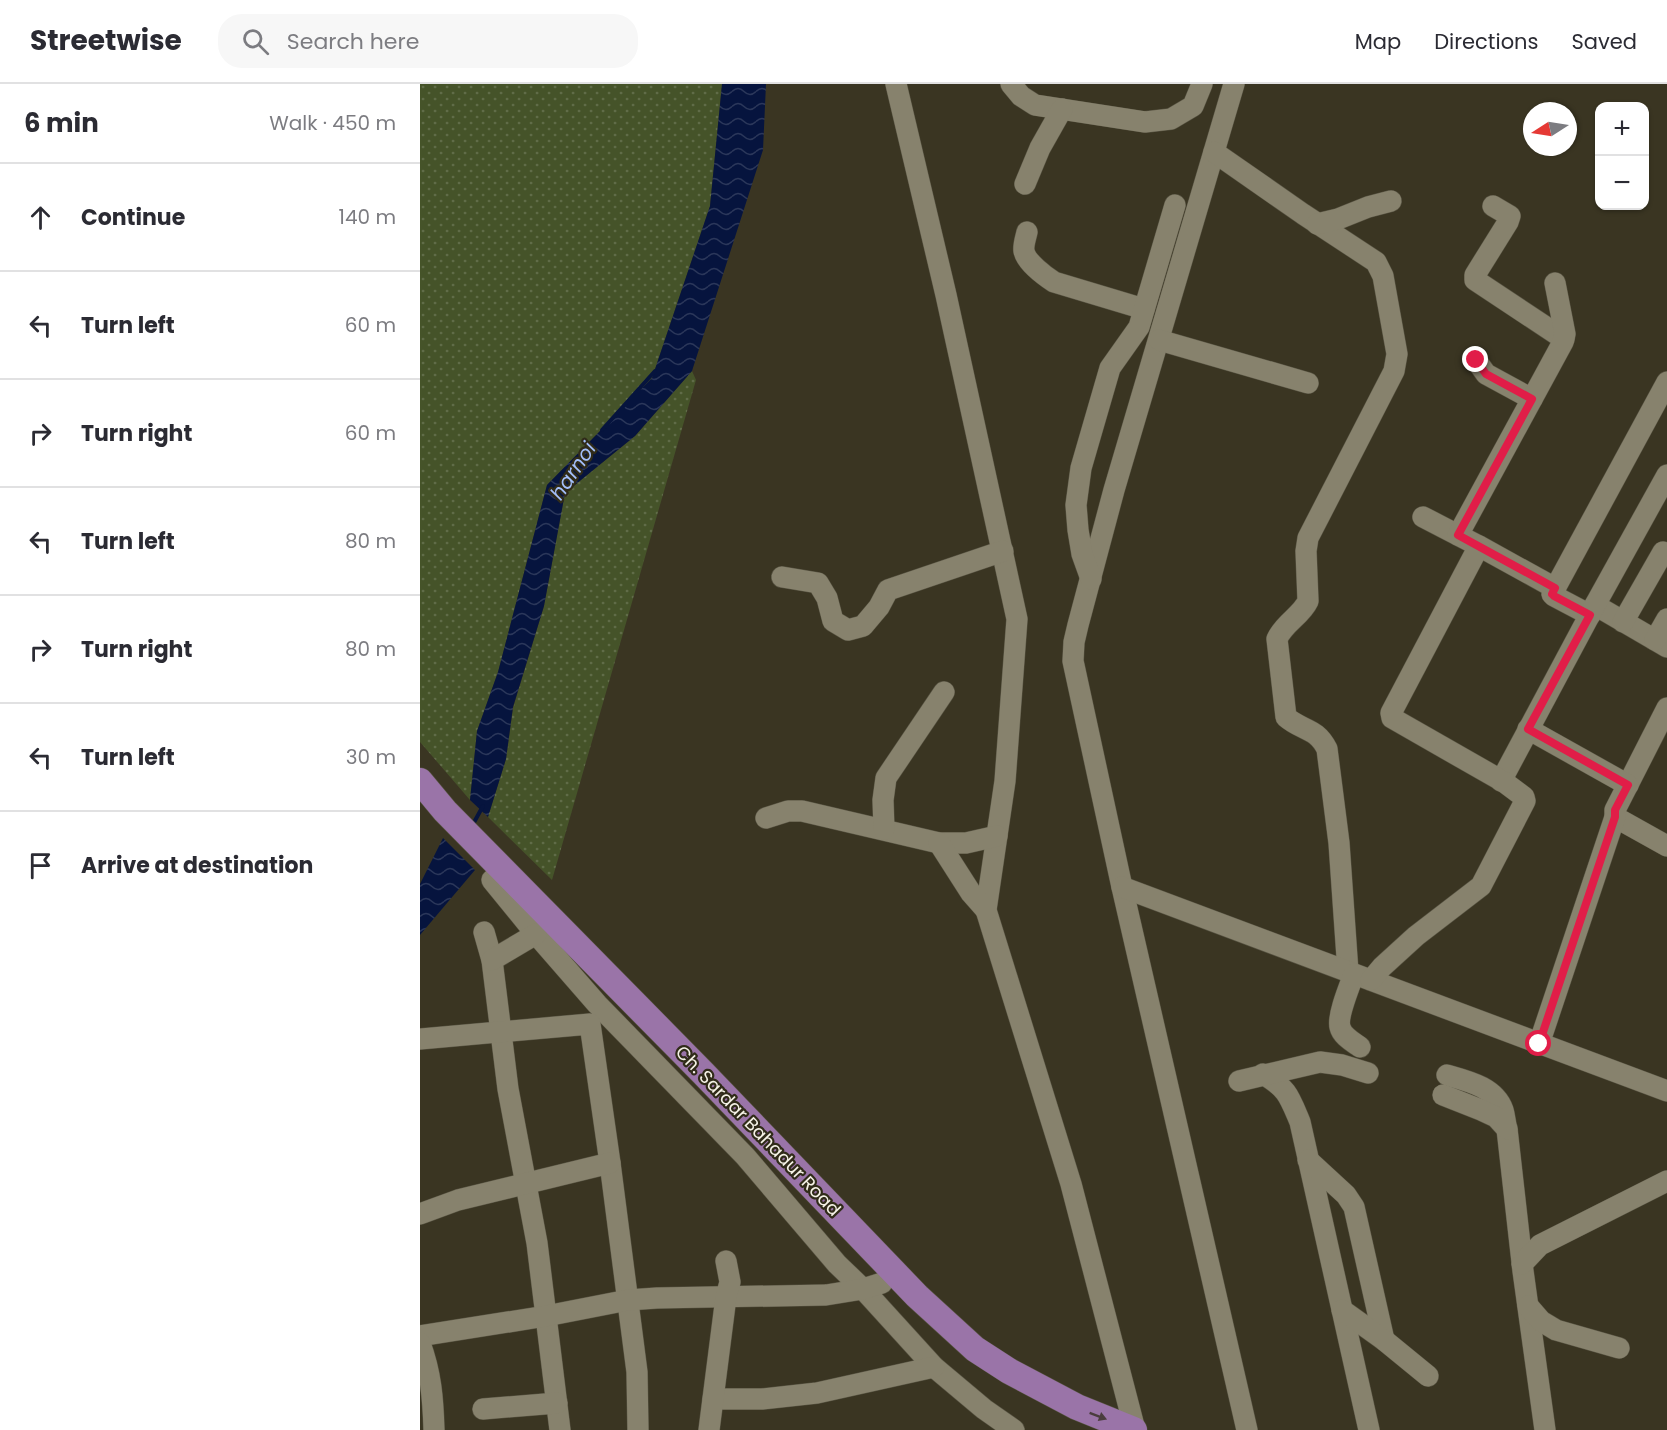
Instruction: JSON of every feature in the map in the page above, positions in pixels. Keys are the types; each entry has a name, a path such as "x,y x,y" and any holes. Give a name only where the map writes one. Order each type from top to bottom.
{"main road":[{"name":"Ch. Sardar Bahadur Road","path":"420,781 442,818"},
{"name":"Ch. Sardar Bahadur Road","path":"420,800 442,818 811,1206 873,1286 964,1360 999,1384 1085,1430"},
{"name":"Ch. Sardar Bahadur Road","path":"486,865 703,1073 916,1296 975,1349 1036,1386 1077,1407 1135,1430"}],"street":[{"path":"896,84 946,295 1017,619 1005,781 986,910"},
{"path":"1011,84 1021,96 1035,105 1145,122 1171,119 1192,106 1202,84"},
{"path":"1234,84 1114,490 1074,642 1073,661 1122,887 1247,1430"},
{"path":"1024,184 1040,148 1062,109"},
{"path":"1214,152 1376,262 1383,276 1397,354 1394,371 1308,538 1306,551 1308,601 1281,631 1277,639 1286,717 1313,731 1322,739 1327,749 1358,975 1343,1007 1339,1026 1345,1037 1360,1047"},
{"path":"1317,224 1391,201"},
{"path":"1090,579 1082,554 1078,530 1076,505 1081,468 1110,368 1139,327 1175,205"},
{"path":"1493,206 1510,216 1475,275 1475,280 1564,339"},
{"path":"1027,232 1024,250 1027,258 1042,274 1054,282 1144,309"},
{"path":"1458,535 1564,339 1555,283"},
{"path":"1159,340 1308,383"},
{"path":"1476,360 1486,374 1532,399"},
{"path":"1667,382 1552,594 1623,622 1661,644 1667,619"},
{"path":"1501,781 1592,610 1667,476"},
{"path":"1423,517 1555,588"},
{"path":"1358,975 1382,967 1416,936 1481,886 1525,801 1524,797 1501,781 1392,718 1391,713 1479,546"},
{"path":"782,577 818,583 827,598 833,621 848,630 863,626 879,607 888,590 1003,551"},
{"path":"1623,622 1663,552"},
{"path":"884,829 883,800 886,778 944,692"},
{"path":"1539,1044 1615,817 1615,810 1667,708"},
{"path":"1528,729 1628,785"},
{"path":"766,818 788,811 802,811 939,843 966,843 997,836"},
{"path":"1615,817 1667,846"},
{"path":"939,843 971,893 986,910 1071,1185 1135,1430"},
{"path":"486,865 594,1014 745,1156 837,1264 873,1286 934,1367 984,1409 1014,1430"},
{"path":"1122,887 1667,1091"},
{"path":"484,932 492,960 508,1089 537,1243 560,1430"},
{"path":"492,960 536,934"},
{"path":"420,1039 501,1032 594,1014"},
{"path":"594,1014 610,1163 637,1372 638,1430"},
{"path":"1239,1081 1320,1062 1342,1065 1368,1073"},
{"path":"1263,1074 1281,1086 1288,1094 1300,1122 1369,1430"},
{"path":"1445,1085 1496,1117 1507,1129 1522,1264 1545,1430"},
{"path":"1308,1160 1354,1206 1384,1340"},
{"path":"420,1214 458,1200 610,1163"},
{"path":"1522,1264 1540,1245 1667,1181"},
{"path":"709,1430 726,1297 730,1282 726,1261"},
{"path":"420,1336 628,1300 825,1295 873,1286"},
{"path":"1528,1306 1541,1321 1556,1330 1619,1348"},
{"path":"1342,1310 1428,1376"},
{"path":"420,1343 428,1364 434,1430"},
{"path":"713,1399 762,1399 817,1393 934,1367"},
{"path":"483,1408 557,1403"}],"green space":[{"path":"420,84 722,84 710,206 652,378 547,485 498,672 477,731 470,800 420,742"},
{"path":"692,371 696,380 552,880 488,817 506,759 513,708 544,606 565,493 635,436"}],"water":[{"path":"722,84 766,84 763,150 692,371 635,436 565,493 544,606 513,707 506,759 488,817 470,800 477,731 498,672 547,485 652,378 710,206"},
{"path":"443,838 475,870 420,935 420,884"}],"waterway":[{"name":"harnoi","path":"602,430 655,371"},
{"name":"harnoi","path":"472,826 483,806"}],"route":[{"path":"1476,360 1486,374 1532,399 1458,535 1555,588 1552,594 1554,596 1590,615 1528,729 1628,785 1615,810 1615,817 1539,1044"}]}
